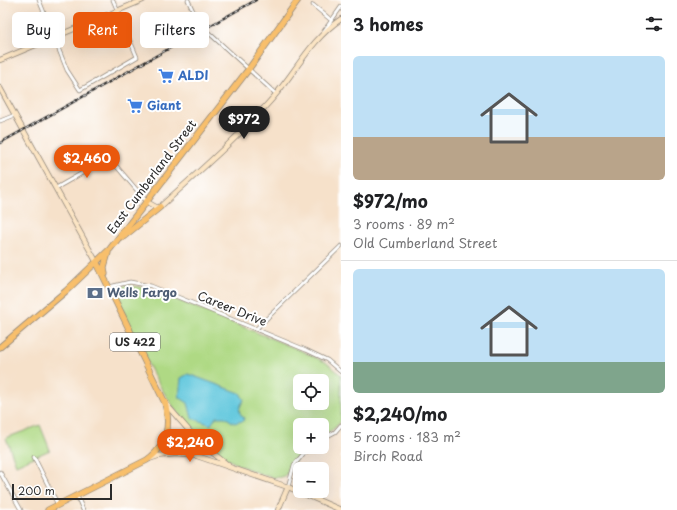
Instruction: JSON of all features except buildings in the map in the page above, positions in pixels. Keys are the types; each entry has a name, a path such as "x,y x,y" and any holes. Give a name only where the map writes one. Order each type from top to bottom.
{"highway":[{"name":"East Cumberland Street","path":"0,347 97,263 110,249 248,70 298,0"},
{"path":"115,243 160,206"},
{"name":"US 422","path":"48,510 147,460 159,449 166,435 169,423 165,403 106,280 104,267 110,249"},
{"path":"97,263 106,280"}],"street":[{"path":"39,0 44,12"},
{"path":"58,48 67,70 80,90 137,57 113,0"},
{"path":"65,32 143,0"},
{"path":"188,0 198,22 248,70 277,94"},
{"path":"313,5 331,20"},
{"path":"56,188 87,171 106,154 147,202 156,207 160,206 240,132 277,94 341,8"},
{"path":"323,33 341,19"},
{"path":"0,60 28,48"},
{"path":"0,88 97,263"},
{"path":"0,121 15,115"},
{"path":"257,328 341,246"},
{"name":"Career Drive","path":"109,288 130,282 151,286 257,328 318,356 341,372"},
{"path":"165,403 199,442 233,468"},
{"path":"329,435 335,432 341,425"},
{"path":"147,460 158,456 186,454 288,487 341,510"},
{"path":"278,510 288,487 294,465 303,454"},
{"path":"34,457 58,505"},
{"path":"0,472 21,510"},
{"path":"76,496 83,510"}],"green space":[{"path":"126,285 148,288 302,351 327,363 341,375 341,421 329,432 329,418 293,418 293,454 300,454 286,475 282,477 265,476 226,458 204,442 184,421 168,398 153,374 116,296 117,289"},
{"path":"40,425 50,450 16,465 6,438"}],"water":[{"path":"188,374 240,393 244,400 240,409 240,414 244,418 243,421 234,423 225,417 216,417 211,425 192,418 188,403 179,397 181,378"}],"railway":[{"path":"0,143 256,0"}],"place":[{"name":"ALDI","path":"166,76"},
{"name":"Giant","path":"135,106"},
{"name":"Wells Fargo","path":"95,293"}]}
